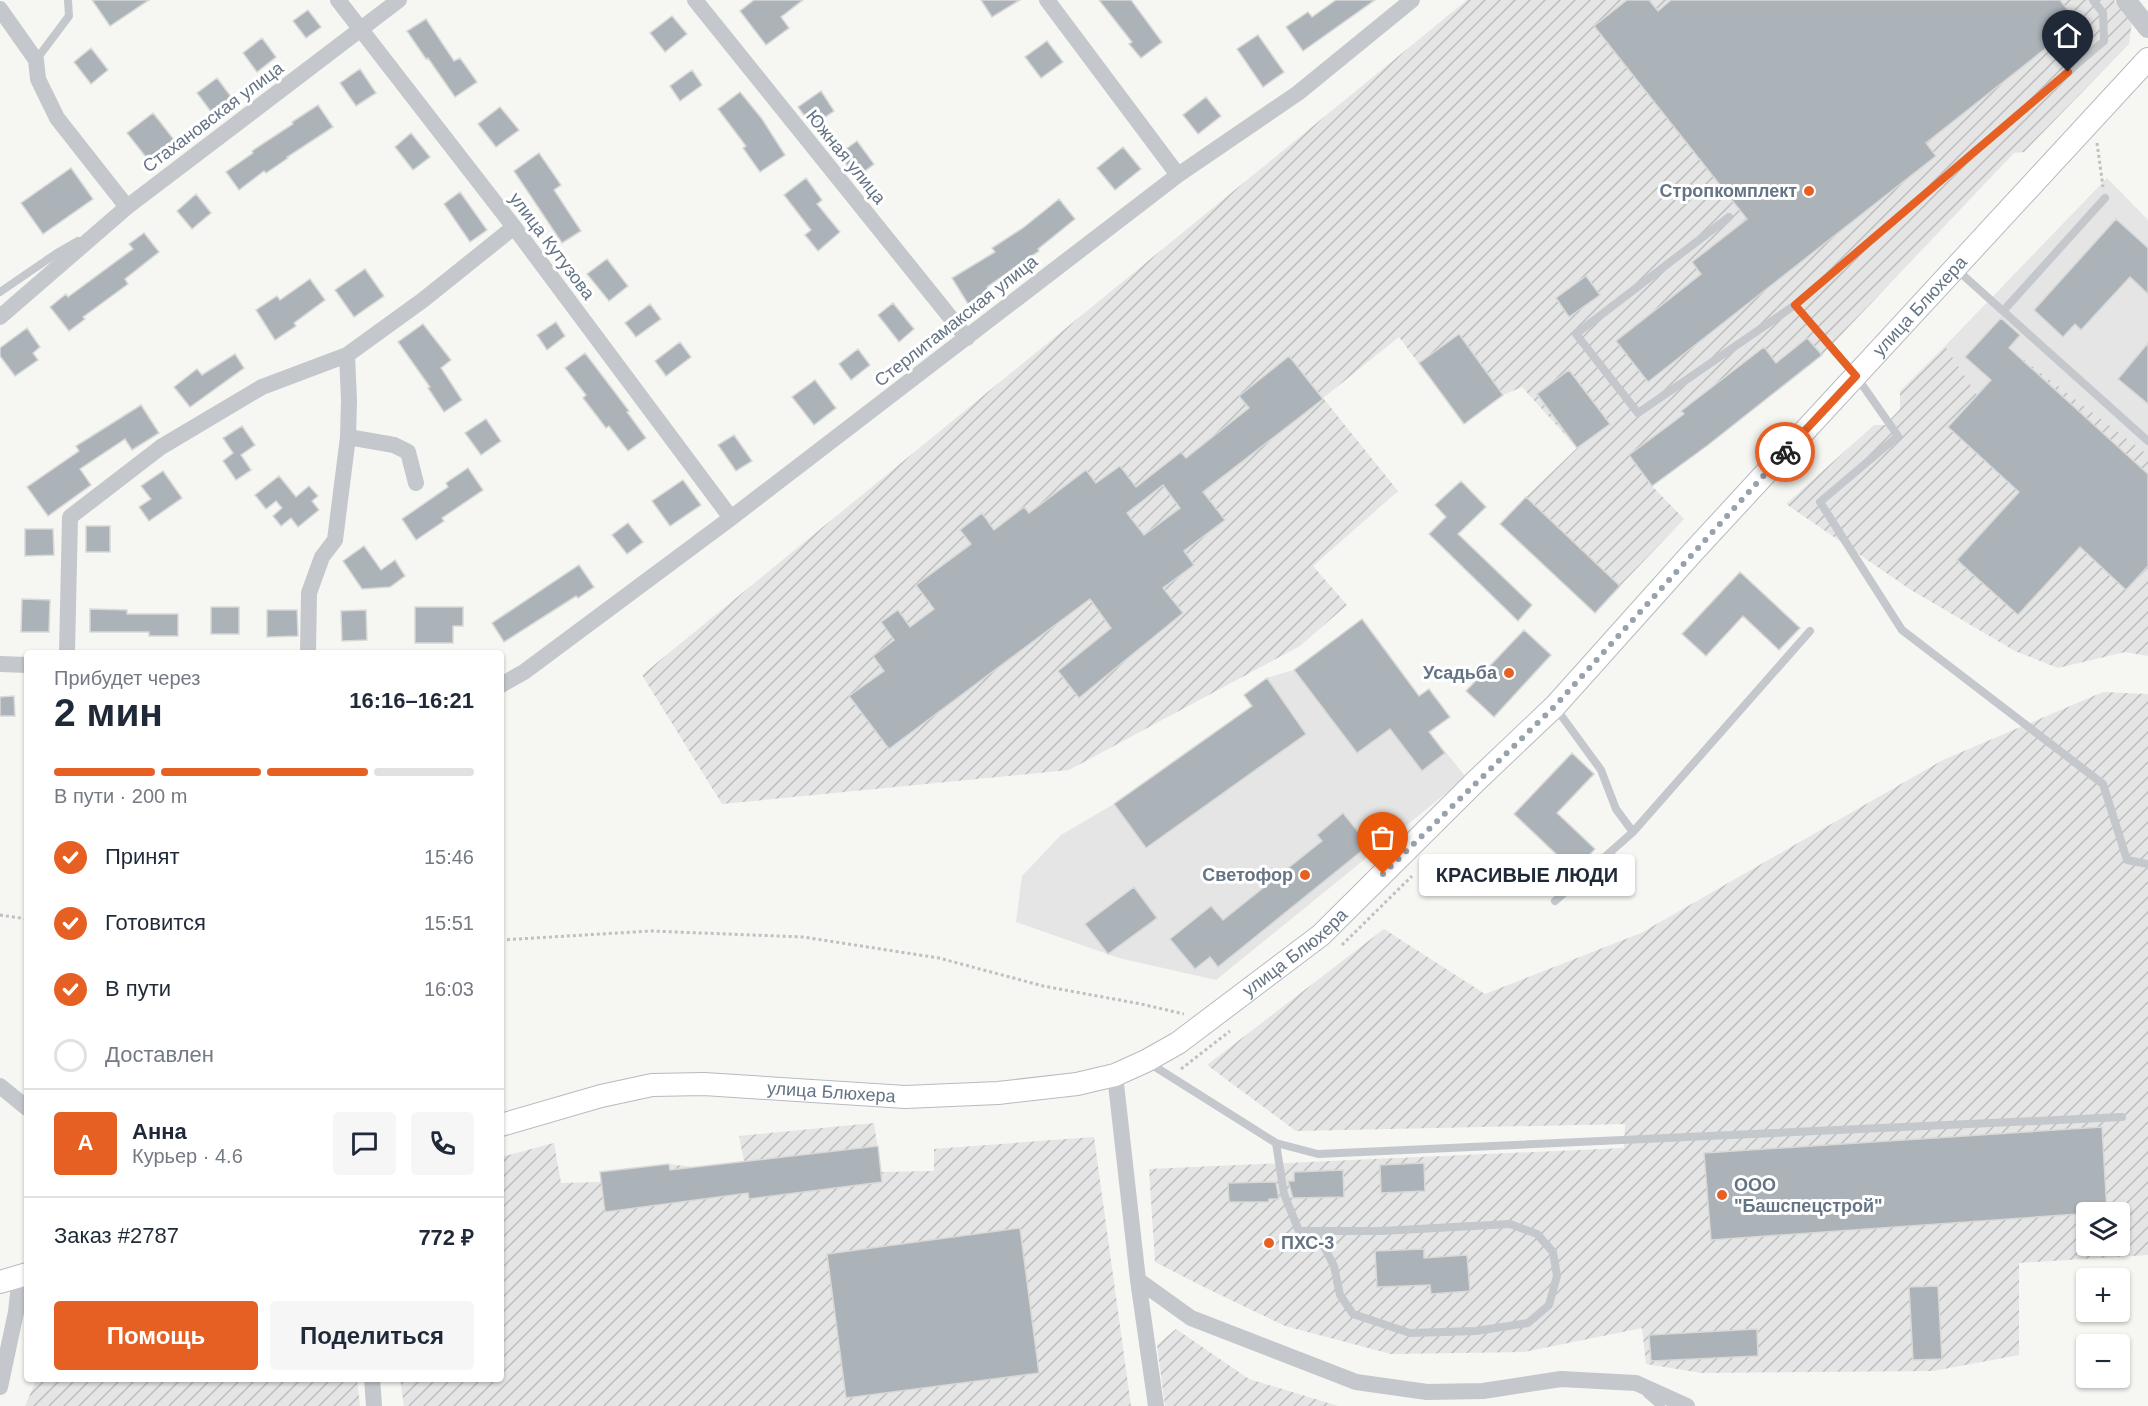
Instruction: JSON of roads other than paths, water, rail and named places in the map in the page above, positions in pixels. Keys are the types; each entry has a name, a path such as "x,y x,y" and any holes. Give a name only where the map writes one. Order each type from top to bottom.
{"main road":[{"name":"улица Блюхера","path":"504,1124 601,1096 652,1086 704,1084 905,1097 998,1093 1077,1084 1115,1074 1146,1061 1178,1043 1321,935 1555,706 2148,59"}],"street":[{"name":"улица Кутузова","path":"338,0 514,227 731,518"},
{"name":"Стахановская улица","path":"0,317 127,207 399,0"},
{"name":"Южная улица","path":"695,0 967,338"},
{"path":"1047,0 1178,175"},
{"name":"Стерлитамакская улица","path":"504,683 524,672 731,518 1178,175 1298,93 1411,0"},
{"path":"2126,0 2148,28"},
{"path":"0,9 36,60 38,79 57,118 127,207"},
{"path":"67,650 70,517 161,447 262,387 347,355 423,300 514,227"},
{"path":"308,650 309,592 322,557 335,540 348,437 347,355"},
{"path":"348,437 394,445 408,452 416,483"},
{"path":"0,664 24,665"},
{"path":"1115,1074 1138,1280 1156,1406"},
{"path":"0,1086 24,1106"},
{"path":"0,1387 16,1312 16,1278"},
{"path":"1138,1280 1191,1318 1356,1382 1427,1392 1483,1391 1561,1378 1635,1383 1687,1406"},
{"path":"372,1382 374,1406"}],"lane":[{"path":"36,60 69,16 68,0"},
{"path":"1729,217 1576,334 1638,413 1795,305 2104,40 2103,13 2093,0"},
{"path":"2004,310 2105,198"},
{"path":"0,292 57,253 105,226"},
{"path":"1955,268 2148,441"},
{"path":"1795,305 1856,376 1898,436 1820,502 1902,630 2103,784 2127,860 2148,864"},
{"path":"1555,901 1633,832 1810,631"},
{"path":"1555,706 1601,770 1616,809 1633,832"},
{"path":"1146,1061 1276,1143 1318,1154 2122,1118"},
{"path":"1276,1143 1284,1194 1299,1231 1316,1231 1381,1231 1510,1224 1537,1234 1553,1251 1557,1276 1549,1305 1528,1323 1476,1331 1410,1333 1353,1314 1340,1295 1334,1266 1316,1231"},
{"path":"1635,1383 1661,1406"}],"place":[{"name":"Стропкомплект","path":"1809,191"},
{"name":"Усадьба","path":"1509,673"},
{"name":"КРАСИВЫЕ ЛЮДИ","path":"1383,874"},
{"name":"Светофор","path":"1305,875"},
{"name":"ООО \"Башспецстрой\"","path":"1722,1195"},
{"name":"ПХС-3","path":"1269,1243"}]}
